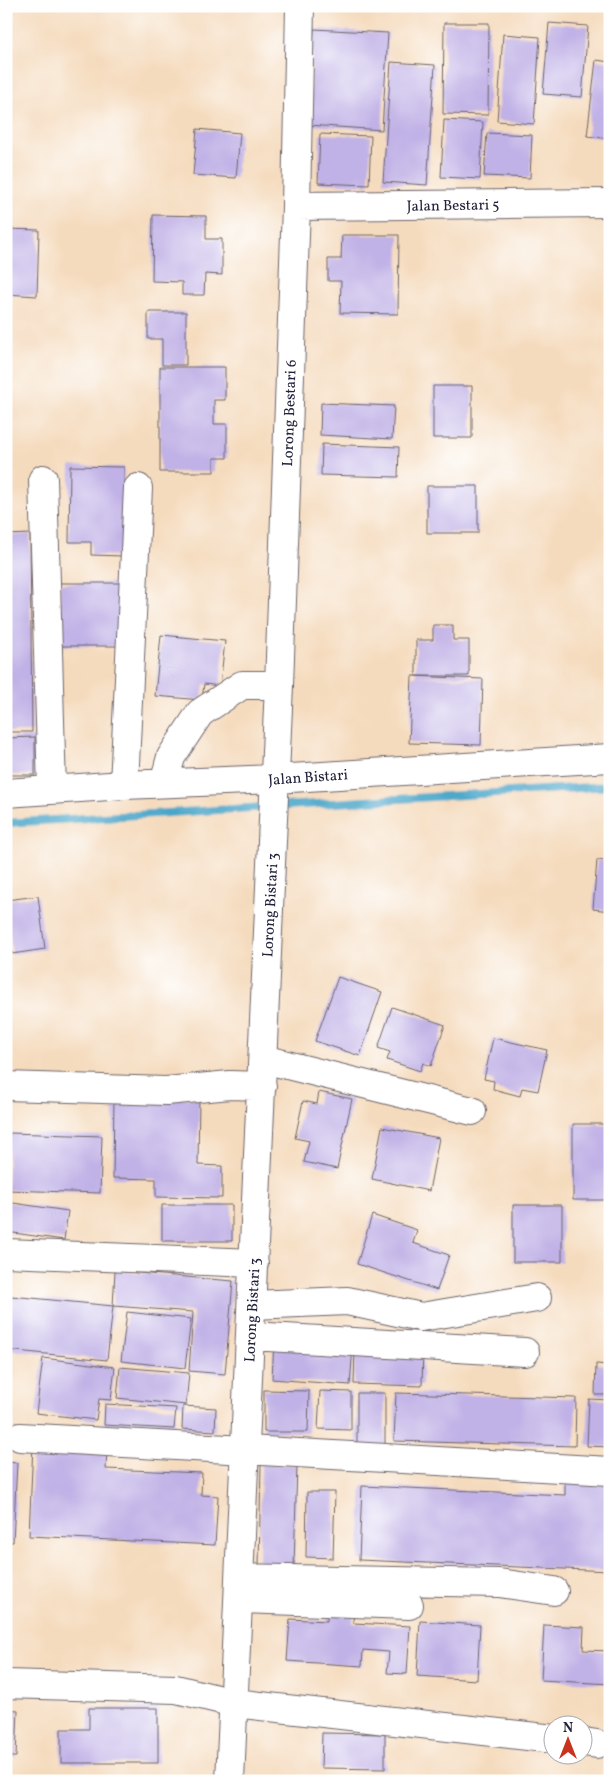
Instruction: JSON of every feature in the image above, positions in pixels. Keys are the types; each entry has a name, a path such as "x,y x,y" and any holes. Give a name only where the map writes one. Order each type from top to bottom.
{"street":[{"name":"Lorong Bestari 6","path":"275,790 296,206 300,15"},
{"name":"Jalan Bestari 5","path":"296,206 610,203"},
{"path":"43,479 52,790"},
{"path":"124,785 138,488"},
{"path":"164,784 171,757 200,713 242,685 279,685"},
{"name":"Jalan Bistari","path":"6,793 164,784 275,790 610,758"},
{"name":"Lorong Bistari 3","path":"230,1781 275,790"},
{"path":"263,1059 472,1111"},
{"path":"6,1086 166,1091 230,1085 262,1086"},
{"path":"6,1253 254,1262"},
{"path":"252,1305 347,1301 421,1317 537,1298"},
{"path":"251,1336 525,1352"},
{"path":"20,1437 610,1471"},
{"path":"240,1589 499,1583 554,1590"},
{"path":"240,1589 409,1606"},
{"path":"6,1684 176,1689 234,1703 544,1738"}],"building":[{"path":"444,23 489,23 488,115 443,114"},
{"path":"549,23 588,26 582,97 543,94"},
{"path":"314,29 388,33 382,130 308,125"},
{"path":"503,34 540,37 534,124 497,121"},
{"path":"596,60 610,62 610,139 587,136"},
{"path":"391,62 435,65 427,185 383,182"},
{"path":"444,120 483,122 480,179 441,177"},
{"path":"197,129 240,133 236,178 193,175"},
{"path":"487,133 532,135 530,178 484,176"},
{"path":"320,134 371,136 369,185 318,183"},
{"path":"153,215 206,216 206,239 222,239 222,275 205,274 204,295 182,295 182,282 152,281"},
{"path":"6,229 39,230 37,296 6,294"},
{"path":"342,235 399,235 398,314 340,313 341,281 328,281 328,259 341,259"},
{"path":"148,312 186,312 186,365 162,365 162,339 148,339"},
{"path":"160,367 225,367 225,400 214,400 214,424 227,424 227,458 214,458 214,472 160,472"},
{"path":"433,386 472,386 472,438 433,438"},
{"path":"321,403 394,406 392,439 320,435"},
{"path":"322,444 399,447 398,477 321,475"},
{"path":"70,466 124,467 123,556 91,555 91,542 69,542"},
{"path":"427,486 478,486 478,533 427,533"},
{"path":"30,534 32,732 6,732 6,535"},
{"path":"60,583 124,583 124,646 60,646"},
{"path":"433,625 453,625 453,640 469,640 469,676 416,676 416,640 433,640"},
{"path":"161,635 225,641 220,686 204,684 202,700 155,696"},
{"path":"412,676 483,679 481,745 409,743"},
{"path":"35,737 35,775 6,775 6,738"},
{"path":"597,860 610,861 610,911 593,909"},
{"path":"38,896 45,949 12,954 6,900"},
{"path":"338,977 382,992 360,1056 315,1041"},
{"path":"608,978 610,978 610,994 607,993"},
{"path":"392,1007 445,1025 431,1066 423,1063 420,1071 387,1060 390,1052 378,1048"},
{"path":"493,1038 547,1050 538,1091 522,1088 520,1096 493,1089 494,1081 484,1079"},
{"path":"319,1092 352,1099 337,1169 304,1162 309,1141 295,1138 303,1101 317,1104"},
{"path":"114,1097 199,1098 198,1165 222,1166 222,1198 156,1197 156,1179 113,1178"},
{"path":"573,1124 607,1124 607,1200 573,1200"},
{"path":"382,1127 439,1138 429,1191 372,1179"},
{"path":"9,1133 102,1136 100,1193 7,1190"},
{"path":"6,1202 68,1211 64,1240 6,1232"},
{"path":"162,1205 232,1205 232,1241 162,1241"},
{"path":"513,1205 562,1205 562,1262 513,1262"},
{"path":"372,1215 417,1230 413,1243 449,1255 437,1290 357,1264"},
{"path":"115,1271 233,1281 225,1374 189,1371 193,1312 113,1306"},
{"path":"11,1296 113,1306 107,1360 6,1350"},
{"path":"127,1312 191,1319 185,1368 121,1361"},
{"path":"274,1341 353,1347 350,1385 272,1379"},
{"path":"355,1346 423,1348 422,1386 354,1384"},
{"path":"43,1358 115,1367 111,1400 99,1399 96,1420 36,1413"},
{"path":"596,1364 610,1365 610,1395 595,1395"},
{"path":"120,1367 189,1373 186,1405 117,1398"},
{"path":"264,1390 309,1391 308,1432 264,1432"},
{"path":"320,1391 351,1392 351,1430 318,1429"},
{"path":"357,1393 385,1393 385,1447 357,1447"},
{"path":"396,1393 576,1398 575,1446 394,1441"},
{"path":"589,1399 610,1400 610,1447 587,1446"},
{"path":"105,1404 176,1408 174,1429 104,1425"},
{"path":"183,1406 216,1408 215,1431 182,1429"},
{"path":"33,1444 107,1448 106,1469 202,1473 201,1495 218,1496 215,1545 29,1536"},
{"path":"6,1462 17,1463 13,1542 6,1542"},
{"path":"261,1464 297,1465 294,1566 259,1565"},
{"path":"565,1476 610,1478 610,1571 359,1560 362,1486 565,1495"},
{"path":"307,1492 335,1492 333,1558 306,1557"},
{"path":"327,1607 354,1608 353,1623 410,1626 407,1674 387,1673 389,1652 363,1650 362,1666 287,1661 290,1619 327,1621"},
{"path":"420,1621 480,1625 477,1680 417,1676"},
{"path":"544,1625 584,1627 583,1650 610,1651 610,1684 541,1680"},
{"path":"89,1708 158,1708 158,1763 61,1763 61,1729 89,1729"},
{"path":"6,1709 18,1710 16,1757 6,1757"},
{"path":"322,1733 385,1734 385,1769 321,1768"}],"waterway":[{"path":"6,823 610,786"}]}
